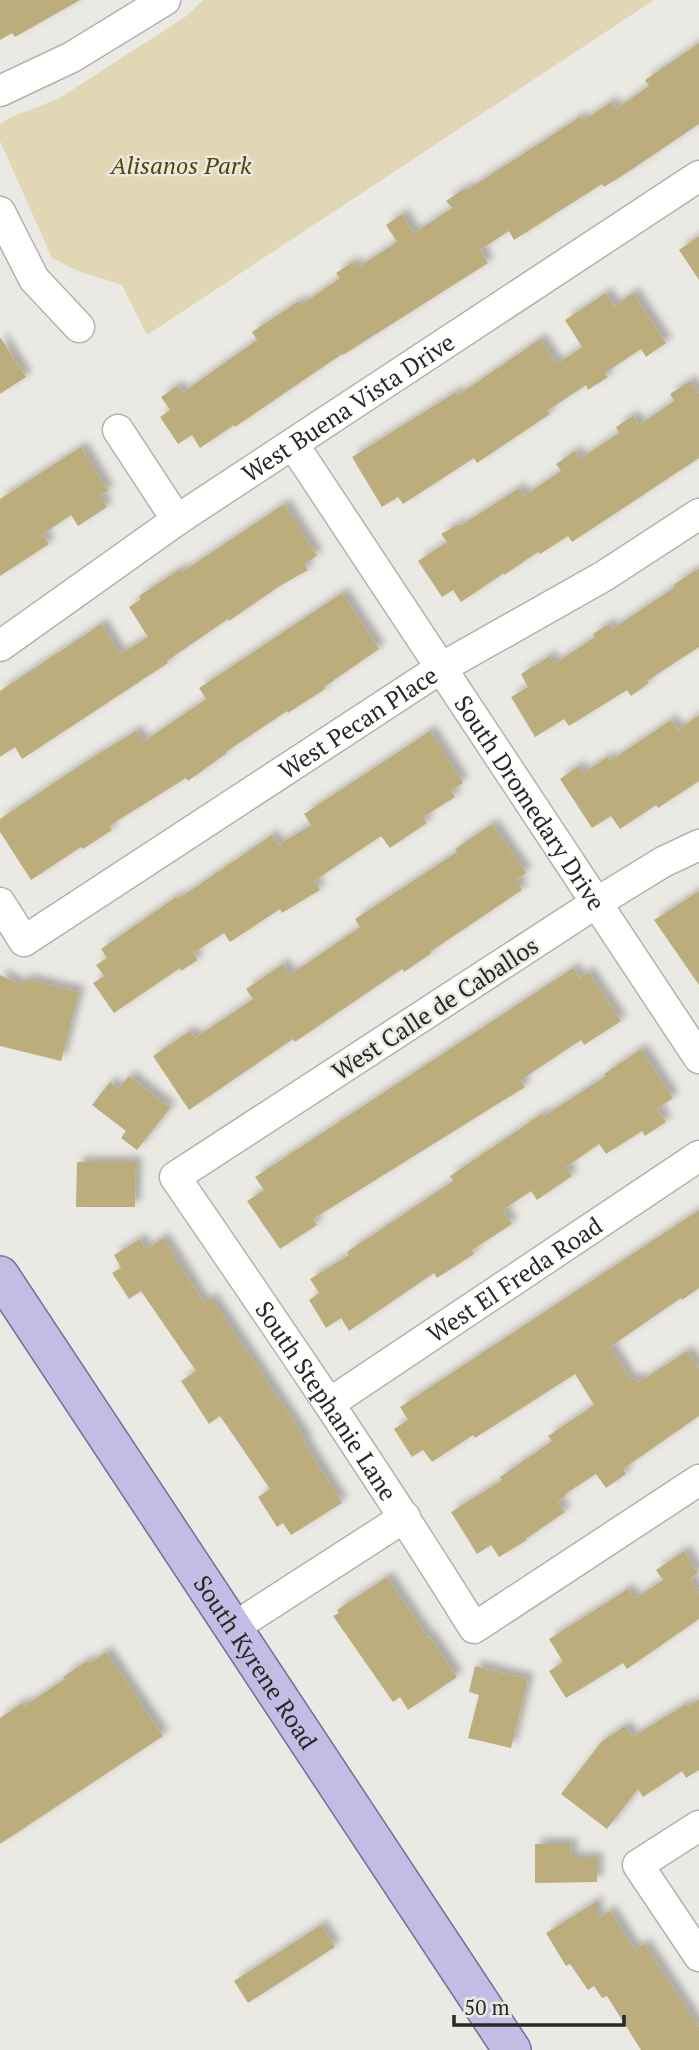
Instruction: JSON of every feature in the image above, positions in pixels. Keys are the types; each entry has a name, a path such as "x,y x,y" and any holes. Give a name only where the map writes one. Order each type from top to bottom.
{"main road":[{"name":"South Kyrene Road","path":"0,1275 512,2050"}],"street":[{"path":"0,91 72,57 165,0"},
{"name":"West Buena Vista Drive","path":"0,646 177,520 699,176"},
{"path":"0,212 34,279 79,327"},
{"path":"118,430 177,520"},
{"name":"South Dromedary Drive","path":"293,444 699,1058"},
{"name":"West Pecan Place","path":"0,903 24,941 442,668 604,576 699,514"},
{"name":"West Calle de Caballos","path":"175,1177 596,903 663,862 699,845"},
{"name":"West El Freda Road","path":"330,1404 699,1156"},
{"name":"South Stephanie Lane","path":"175,1177 405,1517 474,1628 699,1479"},
{"path":"233,1628 405,1517"},
{"path":"699,1826 638,1865 699,1956"}],"green space":[{"name":"Alisanos Park","path":"203,0 654,0 147,335 122,285 78,271 52,258 0,141 0,124 58,99 185,17"}],"building":[{"path":"0,0 80,0 15,37 12,33 0,40"},
{"path":"699,43 699,124 604,187 602,184 514,240 509,231 480,250 488,263 342,354 235,427 234,425 200,448 192,435 178,444 160,417 170,410 161,397 177,386 182,393 257,340 252,332 299,301 301,305 340,278 336,273 353,262 357,268 397,242 386,225 402,214 414,233 452,208 446,201 465,188 467,190 580,117 583,121 611,102 616,109 649,86 645,80"},
{"path":"699,236 699,280 679,250"},
{"path":"606,293 614,306 633,293 666,343 646,357 641,349 605,373 608,377 588,390 586,385 547,411 550,414 477,463 474,458 403,504 398,497 382,507 352,457 456,392 458,395 540,339 557,364 582,347 565,320"},
{"path":"0,337 26,377 0,394"},
{"path":"690,381 699,394 699,458 572,542 568,536 540,554 538,552 461,602 453,590 442,597 418,561 447,542 441,534 459,524 460,526 519,488 524,496 561,471 556,464 575,451 580,459 619,433 616,427 633,416 639,425 674,401 670,394"},
{"path":"81,447 108,491 100,496 107,507 78,526 71,515 43,534 49,544 0,576 0,499"},
{"path":"284,504 317,556 304,564 308,570 229,621 228,619 167,661 168,663 22,759 15,747 0,757 0,691 101,624 120,654 148,637 129,607 141,599 139,596 180,569 182,572"},
{"path":"699,568 699,647 647,681 649,683 631,696 627,690 569,726 564,719 535,737 511,697 528,687 521,674 550,656 554,664 595,637 593,634 609,624 612,629"},
{"path":"342,593 379,649 324,687 325,689 226,752 188,781 186,778 109,826 112,830 31,880 0,832 0,819 136,731 143,742 206,699 199,688"},
{"path":"699,715 699,781 620,829 611,816 592,828 560,779 578,766 583,773 608,757 610,761 671,720 678,730"},
{"path":"430,731 463,783 451,790 455,797 423,817 427,823 390,848 381,836 314,881 320,890 282,913 280,909 230,942 224,933 193,953 198,960 181,971 180,968 114,1013 93,983 104,976 96,965 107,958 101,949 272,835 278,845 311,825 304,814"},
{"path":"492,824 526,873 516,880 522,890 404,972 402,969 189,1110 153,1056 190,1031 195,1038 253,999 246,989 283,964 290,975 360,927 355,919 457,852 455,849"},
{"path":"699,891 699,985 654,920"},
{"path":"573,968 580,978 588,972 621,1021 584,1045 581,1040 521,1080 525,1087 313,1219 317,1225 280,1249 247,1201 264,1190 255,1177"},
{"path":"0,975 23,985 25,979 79,992 61,1061 0,1046"},
{"path":"641,1049 673,1098 657,1109 666,1122 645,1136 642,1131 606,1154 599,1144 566,1167 572,1176 537,1200 531,1191 503,1210 512,1224 472,1250 474,1254 437,1278 434,1273 349,1331 341,1318 326,1328 309,1300 319,1293 310,1279 349,1255 347,1252 453,1181 450,1176 543,1113 544,1116 606,1076 604,1074"},
{"path":"129,1076 170,1108 137,1150 121,1138 126,1131 92,1105 110,1082 118,1089"},
{"path":"77,1162 136,1162 135,1207 76,1207"},
{"path":"699,1210 699,1288 610,1347 631,1381 636,1377 639,1382 687,1351 699,1368 699,1416 623,1469 626,1474 606,1488 596,1474 565,1494 566,1496 557,1501 565,1512 527,1540 499,1557 491,1545 477,1554 451,1512 502,1480 500,1477 552,1441 548,1436 594,1405 575,1374 432,1462 423,1450 412,1457 394,1429 408,1420 400,1407"},
{"path":"163,1238 204,1303 211,1298 306,1440 304,1442 342,1503 291,1535 283,1523 277,1527 258,1497 270,1489 220,1416 209,1424 181,1381 196,1371 141,1291 129,1299 112,1273 121,1268 114,1255 140,1239 146,1249"},
{"path":"684,1551 698,1573 690,1579 699,1593 699,1619 627,1669 623,1663 566,1698 549,1671 563,1662 549,1639 628,1589 634,1599 663,1580 656,1570"},
{"path":"387,1577 457,1677 408,1710 400,1697 393,1702 333,1616 339,1613 337,1610"},
{"path":"106,1652 163,1736 0,1844 0,1718 65,1679 63,1677 88,1660 90,1663"},
{"path":"475,1666 528,1679 511,1748 468,1738 479,1695 469,1692"},
{"path":"699,1699 699,1770 686,1778 682,1771 643,1797 638,1789 607,1829 561,1794 602,1741 625,1726 632,1737"},
{"path":"535,1844 571,1844 572,1858 597,1858 597,1882 535,1883"},
{"path":"597,1901 597,1919 610,1911 635,1950 644,1944 699,2027 699,2050 641,2050 607,1996 602,1998 594,1986 588,1990 570,1964 566,1966 546,1933"},
{"path":"321,1925 335,1947 248,2003 234,1981"}]}
